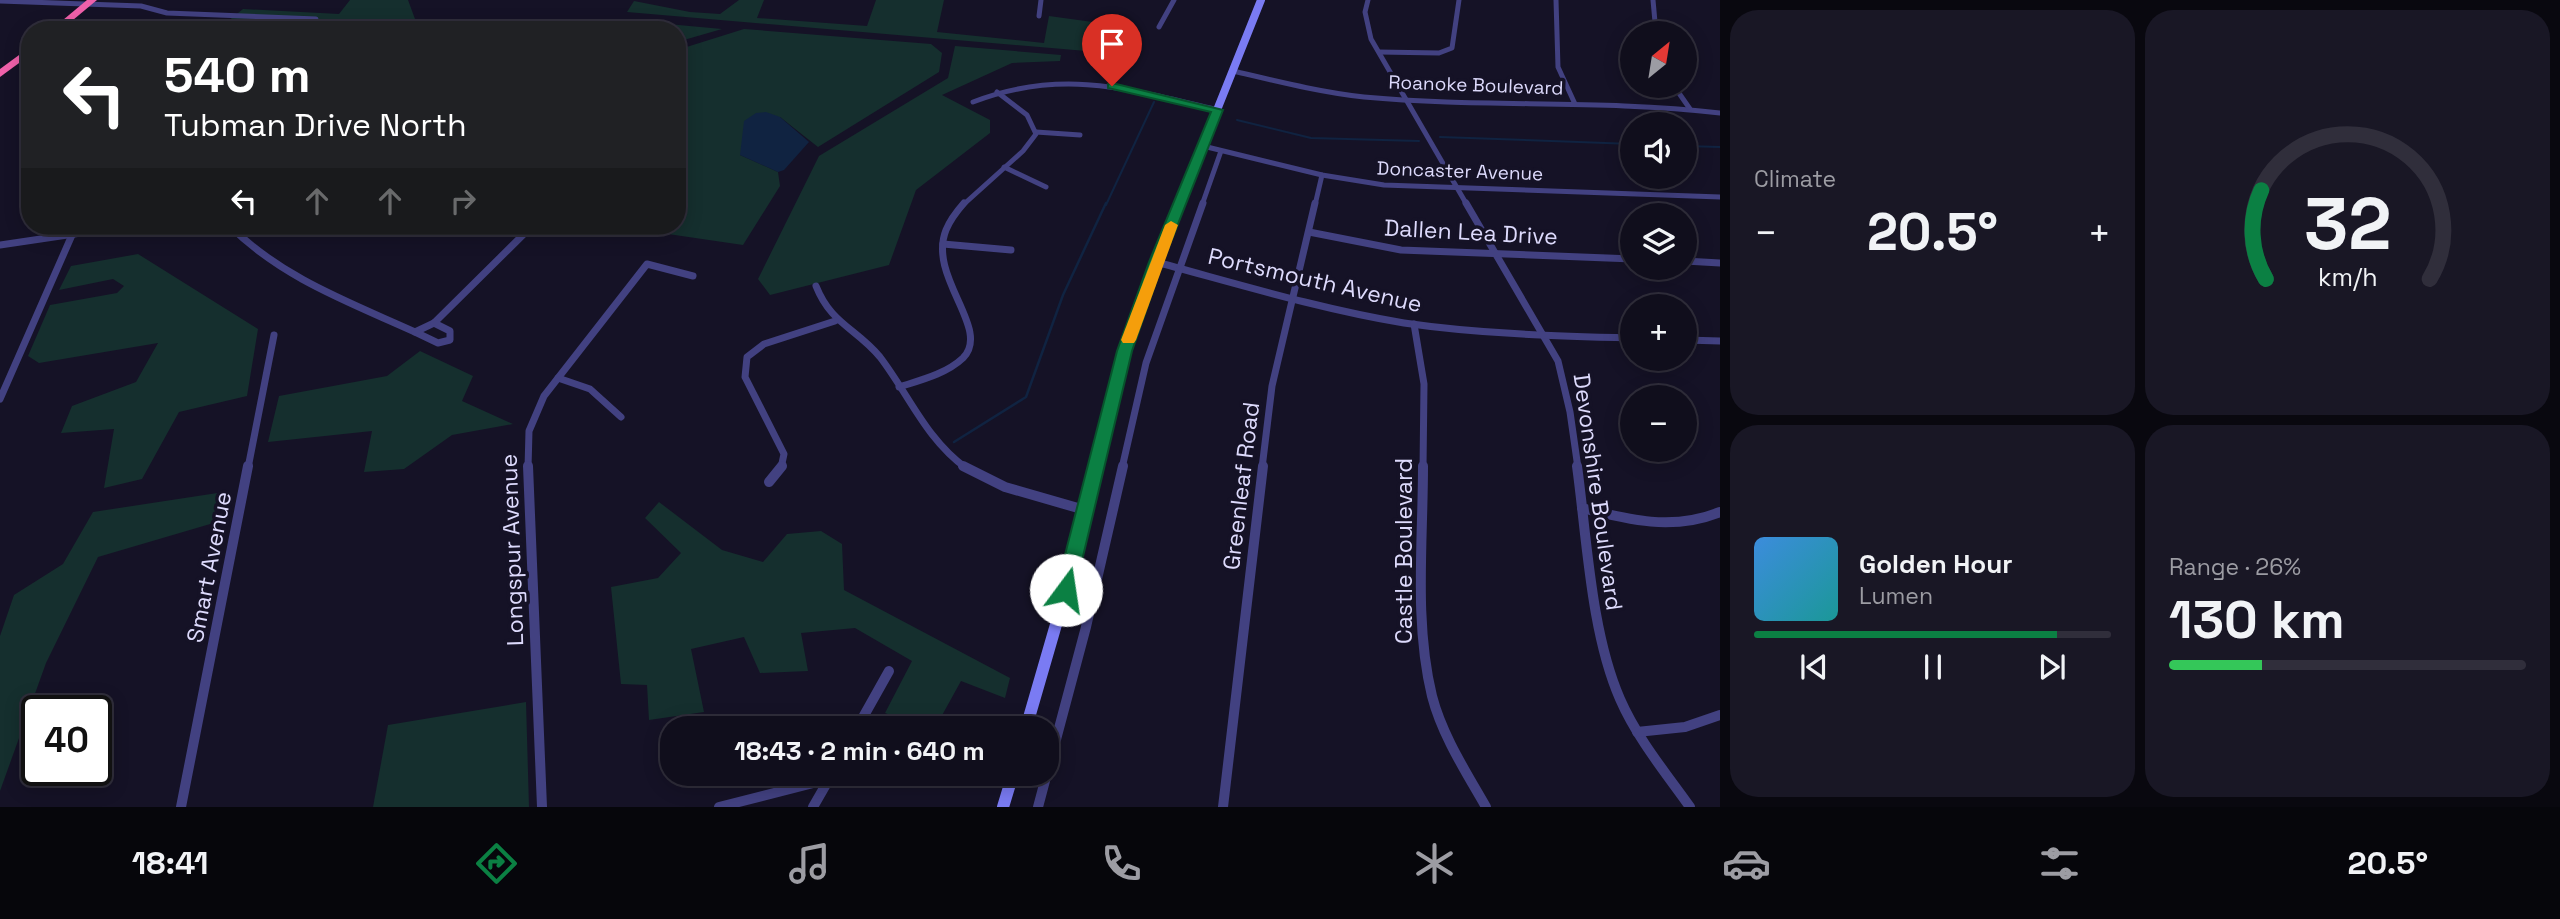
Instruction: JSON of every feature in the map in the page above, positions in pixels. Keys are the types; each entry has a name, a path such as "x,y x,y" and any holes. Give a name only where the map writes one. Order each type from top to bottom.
{"highway":[{"path":"66,21 90,2"},
{"path":"0,74 21,57"}],"street":[{"path":"1039,16 1041,0"},
{"path":"1159,27 1174,0"},
{"path":"1029,716 1085,510 1118,373 1156,262 1261,0"},
{"name":"Devonshire Boulevard","path":"1367,0 1366,25 1379,52 1558,361 1566,387 1603,655 1620,700 1637,732 1690,807"},
{"path":"1379,52 1439,53 1452,48 1459,0"},
{"path":"1556,0 1558,78 1575,104"},
{"path":"1653,0 1656,21"},
{"path":"0,2 90,2 141,6 163,13 186,15 316,19"},
{"name":"Roanoke Boulevard","path":"1233,71 1323,91 1406,100 1575,104 1690,109 1720,113"},
{"path":"972,102 997,92 1031,84 1088,83 1217,110"},
{"path":"899,387 952,367 968,351 972,342 972,326 946,276 942,258 946,230 957,209 1032,144 1036,132 1029,118 997,92"},
{"path":"1682,98 1690,109"},
{"path":"1036,132 1080,135"},
{"name":"Doncaster Avenue","path":"1203,146 1322,175 1384,185 1720,197"},
{"path":"1038,807 1086,627 1143,374 1221,151"},
{"path":"1004,167 1046,187"},
{"name":"Greenleaf Road","path":"1223,807 1272,386 1322,175"},
{"name":"Dallen Lea Drive","path":"1309,232 1401,250 1620,259"},
{"path":"0,245 65,235"},
{"path":"0,399 72,235"},
{"path":"238,235 275,265 438,343 450,340 450,331 434,323"},
{"path":"415,332 434,323 523,235"},
{"path":"943,244 1012,250"},
{"name":"Portsmouth Avenue","path":"1156,262 1292,299 1414,324 1545,335 1620,338"},
{"path":"1697,262 1720,263"},
{"name":"Longspur Avenue","path":"542,807 527,451 529,431 535,414 558,378 648,264 693,276"},
{"path":"816,286 821,302 835,321 866,341 936,442 966,468 1001,486 1085,510"},
{"path":"769,482 782,467 784,454 745,377 747,357 764,344 835,321"},
{"name":"Castle Boulevard","path":"1414,324 1424,384 1422,644 1433,699 1457,757 1486,807"},
{"name":"Smart Avenue","path":"181,807 274,335"},
{"path":"1697,340 1720,341"},
{"path":"558,378 590,388 621,417"},
{"path":"1582,508 1660,524 1695,522 1720,512"},
{"path":"864,716 889,671"},
{"path":"1637,732 1685,727 1720,715"},
{"path":"719,807 794,786"},
{"path":"813,807 825,786"},
{"path":"1003,807 1009,786"}],"green space":[{"path":"350,0 408,0 415,19 228,21 243,9 339,14"},
{"path":"739,0 764,0 757,18 867,26 876,0 944,0 937,32 1044,43 1049,16 1100,23 1105,35 1133,36 1133,55 627,12 634,1 690,12 720,14"},
{"path":"686,26 722,29 686,39"},
{"path":"744,29 931,44 942,53 939,72 818,147 780,117 740,155 778,172 780,186 743,245 675,235 686,235 686,47"},
{"path":"955,46 1061,55 1060,61 1012,63 942,95 990,120 990,133 916,190 889,265 770,295 758,279 819,156 948,78"},
{"path":"138,254 258,329 247,396 179,412 142,479 104,488 114,429 61,433 72,406 136,382 158,343 39,363 28,356 50,305 117,293 124,286 113,279 59,290 71,266"},
{"path":"420,351 473,376 462,401 513,424 452,435 404,469 364,472 372,431 268,442 279,396 387,376"},
{"path":"224,492 217,522 98,557 46,663 34,695 21,695 21,733 0,791 0,636 14,595 63,564 93,512"},
{"path":"659,502 722,550 763,562 787,534 821,531 842,544 844,590 1010,678 1005,698 961,681 942,716 893,716 885,713 912,661 855,628 801,633 808,671 760,673 744,637 691,649 704,712 660,716 660,718 649,720 647,685 621,684 611,587 658,578 681,553 645,518"},
{"path":"526,702 529,807 373,807 388,725"}],"water":[{"path":"766,112 780,117 809,142 784,170 778,172 740,155 744,121 756,113"}],"waterway":[{"path":"1106,205 1154,102"},
{"path":"1237,120 1311,138 1419,141"},
{"path":"1440,137 1620,144"},
{"path":"1697,146 1720,147"},
{"path":"954,442 1026,397 1063,295 1106,203"}],"slow traffic":[{"path":"1128,340 1171,225"}],"route":[{"path":"1066,590 1125,351 1156,262 1217,110 1112,86"}]}
